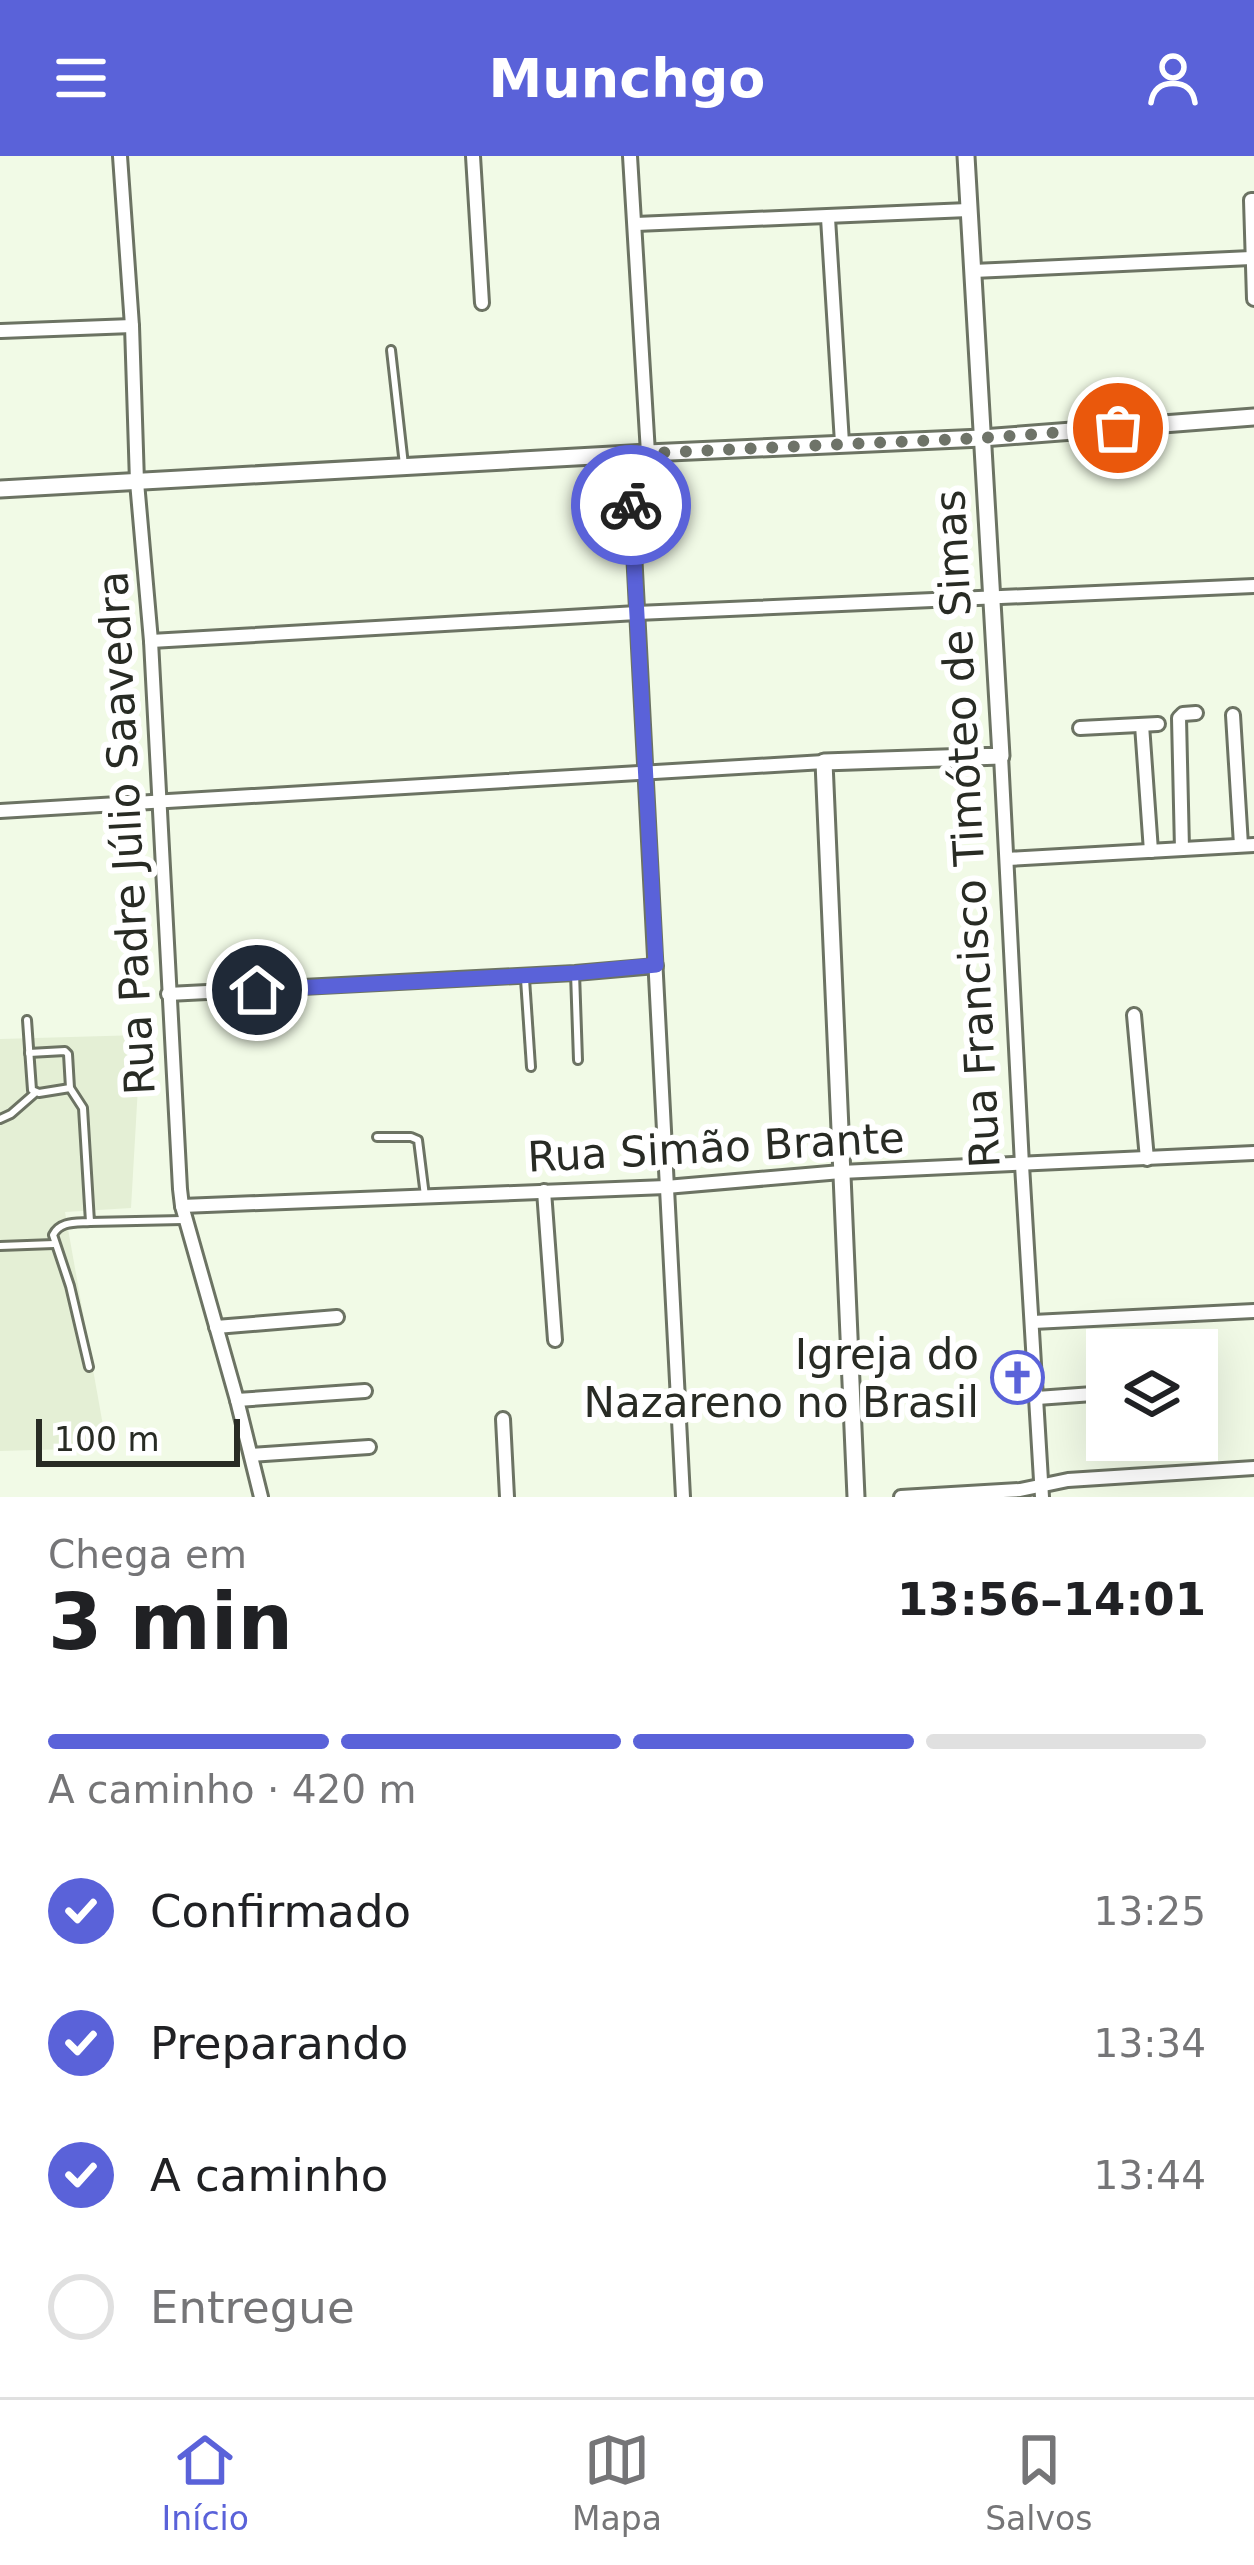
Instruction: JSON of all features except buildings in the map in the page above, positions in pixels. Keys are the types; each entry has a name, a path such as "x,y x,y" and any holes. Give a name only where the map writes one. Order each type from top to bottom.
{"street":[{"name":"Rua Padre Júlio Saavedra","path":"120,156 184,1213 261,1497"},
{"path":"473,156 482,303"},
{"path":"630,156 648,453"},
{"name":"Rua Francisco Timóteo de Simas","path":"966,156 1042,1491"},
{"path":"1252,200 1254,299"},
{"path":"636,224 968,210"},
{"path":"828,218 842,443"},
{"path":"973,271 1251,258"},
{"path":"1,331 132,326"},
{"path":"0,489 982,438 1254,417"},
{"path":"629,454 683,1497"},
{"path":"151,641 637,613 1254,586"},
{"path":"1182,849 1178,718 1196,713"},
{"path":"1007,859 1248,845 1233,715"},
{"path":"1142,724 1151,850"},
{"path":"1080,728 1158,724"},
{"path":"0,811 824,762 1001,756"},
{"path":"824,762 856,1497"},
{"path":"168,994 656,965"},
{"path":"1133,1015 1147,1159"},
{"name":"Rua Simão Brante","path":"184,1213 841,1172 1254,1154"},
{"path":"544,1191 555,1340"},
{"path":"1033,1322 1254,1311"},
{"path":"216,1327 337,1317"},
{"path":"237,1400 365,1391"},
{"path":"1037,1398 1086,1394"},
{"path":"503,1419 507,1497"},
{"path":"251,1455 369,1447"},
{"path":"902,1497 1042,1491 1068,1480 1254,1468"}],"lane":[{"path":"391,350 404,469"},
{"path":"575,973 578,1060"},
{"path":"525,976 531,1067"},
{"path":"28,1019 34,1093"},
{"path":"29,1053 67,1052 70,1088 83,1108 90,1222"},
{"path":"0,1119 34,1093 70,1088"},
{"path":"377,1137 418,1140 424,1196"},
{"path":"89,1366 70,1286 54,1244 57,1228 184,1213"},
{"path":"0,1246 54,1244"}],"shaded area":[{"path":"141,1035 131,1208 65,1212 107,1448 0,1451 0,1039"}],"way so far":[{"path":"631,505 629,454 1118,428"}],"place":[{"name":"Igreja do Nazareno no Brasil","path":"1018,1378"}],"route":[{"path":"257,990 656,965 631,505"}]}
